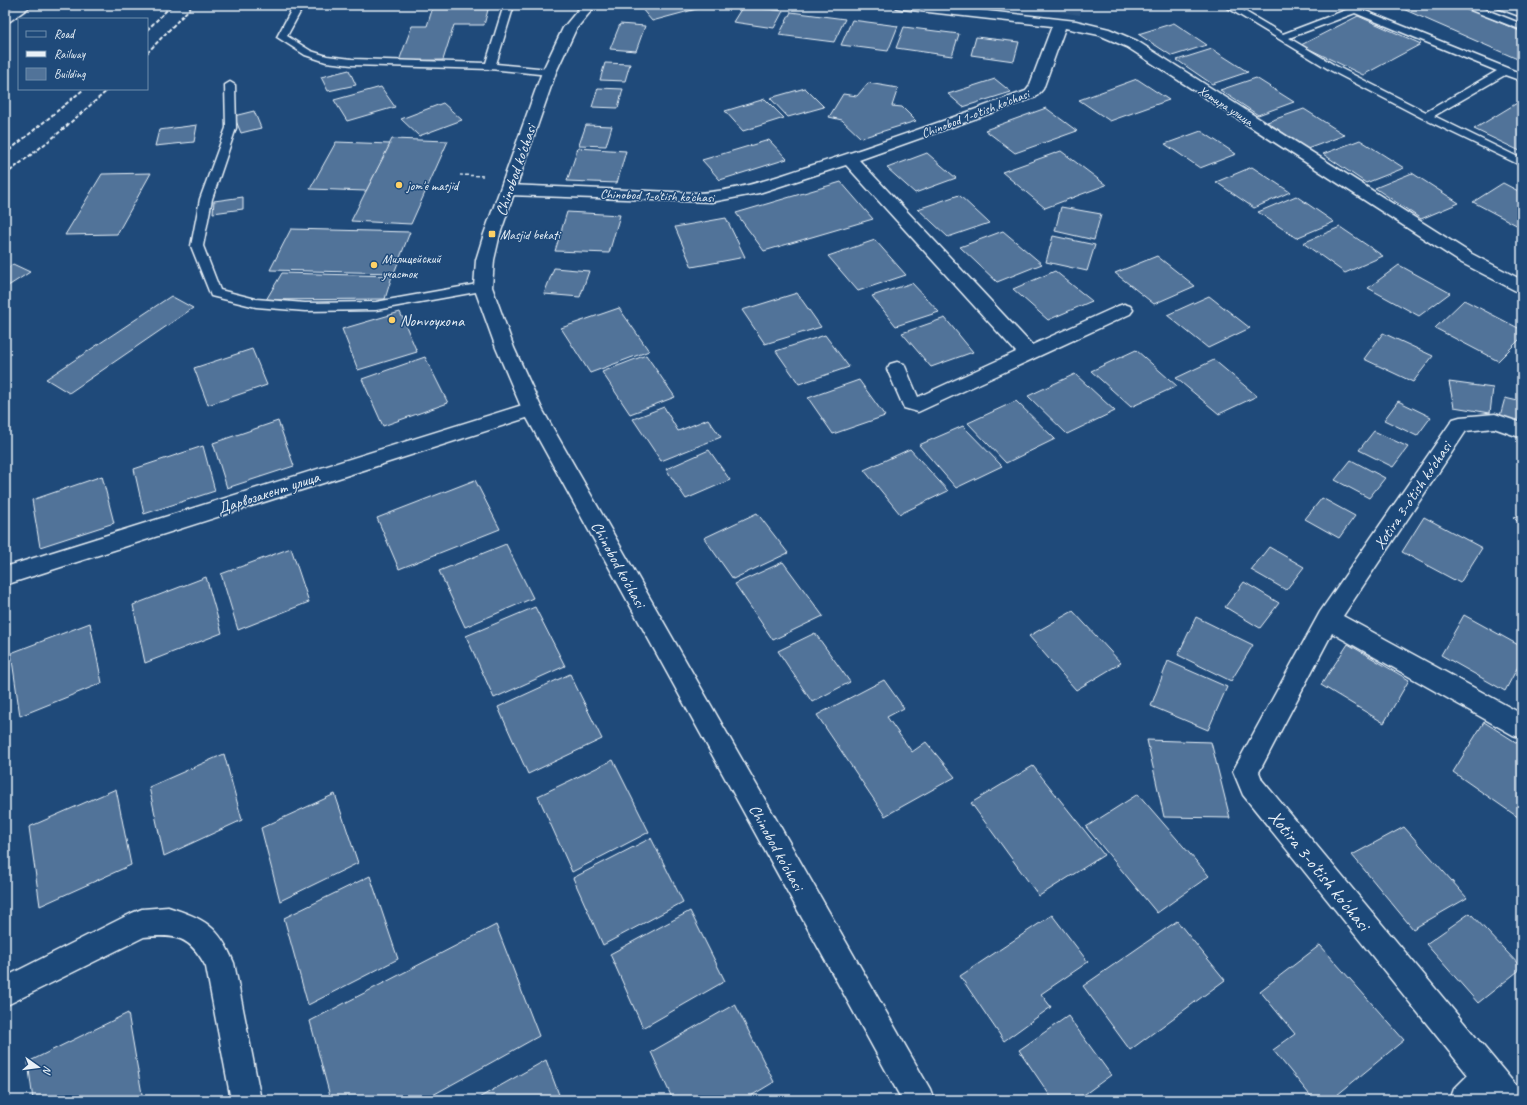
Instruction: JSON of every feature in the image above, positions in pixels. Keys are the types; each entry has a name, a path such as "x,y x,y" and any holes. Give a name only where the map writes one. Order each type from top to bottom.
{"street":[{"path":"5,18 24,5"},
{"name":"Chinobod ko'chasi","path":"589,5 570,28 549,72 485,260 483,287 505,348 532,409 919,1100"},
{"name":"Хотира улица","path":"902,5 966,9 1098,30 1114,35 1132,44 1466,258 1522,287"},
{"path":"1503,5 1522,13"},
{"name":"Chinobod 1-o'tish ko'chasi","path":"508,190 715,198 751,190 849,159 1031,94 1036,89 1060,24"},
{"path":"849,159 1029,354"},
{"path":"897,370 911,404 918,405 1124,310"},
{"name":"Дарвозакент улица","path":"5,576 532,409"},
{"name":"Xotira 3-o'tish ko'chasi","path":"1508,1100 1252,787 1246,771 1328,619 1460,424 1495,421 1522,432"},
{"path":"1328,619 1522,727"},
{"path":"5,992 142,923 168,921 190,928 210,943 220,963 246,1100"},
{"path":"1466,1100 1488,1076"}],"lane":[{"path":"299,5 282,37 308,53 326,59 352,62 490,66 549,72"},
{"path":"490,66 508,5"},
{"path":"1228,5 1333,68 1522,163"},
{"path":"1342,5 1522,78"},
{"path":"1283,37 1366,5"},
{"path":"1466,5 1522,27"},
{"path":"1426,116 1504,71"},
{"path":"230,85 231,128 206,199 197,246 215,293 256,303 305,307 376,306 483,287"}],"shaded area":[{"path":"1010,5 1082,5 1080,15"}],"building":[{"path":"330,5 355,5 354,7 329,7"},
{"path":"441,5 489,6 484,25 454,25 443,60 399,61 412,26 427,26 433,7 440,7"},
{"path":"653,5 702,5 704,7 652,21 641,8"},
{"path":"1394,5 1459,5 1522,32 1522,61"},
{"path":"743,6 783,11 774,28 733,22"},
{"path":"791,12 845,19 834,42 779,35"},
{"path":"1358,16 1421,44 1363,75 1301,45"},
{"path":"852,20 898,26 888,51 841,45"},
{"path":"1174,23 1207,45 1172,56 1138,34"},
{"path":"620,24 645,26 636,51 610,49"},
{"path":"904,27 959,34 952,56 896,48"},
{"path":"976,37 1019,42 1014,61 971,55"},
{"path":"1212,49 1248,72 1212,84 1177,60"},
{"path":"605,63 630,64 625,81 600,80"},
{"path":"349,70 356,85 328,91 321,77"},
{"path":"1256,78 1294,102 1258,115 1220,90"},
{"path":"995,79 1011,92 963,107 948,94"},
{"path":"1137,79 1169,100 1110,121 1079,100"},
{"path":"868,83 898,88 892,106 902,107 916,121 861,138 842,120 829,117 843,94 857,96"},
{"path":"381,87 395,107 347,121 334,100"},
{"path":"598,88 623,89 618,108 592,107"},
{"path":"805,88 824,107 788,117 770,98"},
{"path":"765,99 784,118 743,131 725,111"},
{"path":"1522,100 1522,152 1474,129"},
{"path":"443,103 462,120 419,136 401,119"},
{"path":"1046,108 1077,131 1015,153 985,130"},
{"path":"1304,109 1345,135 1307,149 1267,122"},
{"path":"254,111 261,128 241,133 234,116"},
{"path":"197,125 194,142 155,146 159,130"},
{"path":"586,125 612,126 606,146 579,145"},
{"path":"1201,131 1236,154 1200,168 1165,144"},
{"path":"392,139 448,141 411,224 351,221"},
{"path":"769,140 787,159 720,180 702,160"},
{"path":"1360,140 1404,168 1366,183 1323,154"},
{"path":"336,142 390,144 366,191 310,189"},
{"path":"578,148 626,151 617,183 567,181"},
{"path":"1061,151 1106,185 1045,208 1002,172"},
{"path":"927,153 956,178 915,193 887,168"},
{"path":"1252,167 1290,192 1254,208 1216,182"},
{"path":"151,173 117,234 65,235 102,174"},
{"path":"1412,173 1459,203 1421,219 1375,188"},
{"path":"841,182 873,219 764,251 736,213"},
{"path":"1503,183 1522,193 1522,228 1473,202"},
{"path":"959,195 989,223 948,237 918,209"},
{"path":"1296,196 1334,222 1296,238 1258,212"},
{"path":"243,197 243,209 213,213 214,201"},
{"path":"1061,207 1101,214 1094,240 1055,231"},
{"path":"567,212 620,215 609,253 555,251"},
{"path":"726,218 745,257 692,267 675,227"},
{"path":"1340,227 1383,256 1345,273 1303,243"},
{"path":"291,229 410,232 394,273 270,270"},
{"path":"1003,231 1042,264 997,282 960,247"},
{"path":"1053,236 1095,245 1087,271 1046,262"},
{"path":"875,240 906,275 858,291 828,256"},
{"path":"1157,256 1195,286 1154,304 1115,273"},
{"path":"13,264 30,272 5,288 5,270"},
{"path":"1399,265 1450,293 1419,316 1368,288"},
{"path":"554,268 589,271 580,297 544,294"},
{"path":"1055,271 1092,301 1048,320 1013,289"},
{"path":"282,273 392,276 385,299 266,300"},
{"path":"912,283 939,312 896,326 872,296"},
{"path":"797,293 821,327 765,344 742,310"},
{"path":"171,296 193,308 69,393 46,379"},
{"path":"1209,296 1250,328 1208,348 1167,315"},
{"path":"1464,300 1522,330 1522,337 1498,361 1435,328"},
{"path":"619,308 649,351 590,373 561,328"},
{"path":"400,312 417,352 358,370 342,329"},
{"path":"945,318 973,352 931,367 902,333"},
{"path":"1383,333 1433,356 1413,382 1364,359"},
{"path":"825,335 849,367 799,384 776,351"},
{"path":"252,349 267,385 208,405 194,368"},
{"path":"1136,350 1177,386 1131,407 1091,371"},
{"path":"646,355 675,397 630,414 602,372"},
{"path":"425,357 448,403 383,426 362,379"},
{"path":"1214,360 1257,396 1219,414 1176,378"},
{"path":"1075,374 1115,411 1067,434 1028,396"},
{"path":"859,380 885,416 833,434 808,398"},
{"path":"1449,382 1493,388 1490,413 1454,407"},
{"path":"1505,398 1522,402 1522,426 1500,416"},
{"path":"1016,401 1055,439 1006,463 968,423"},
{"path":"1398,401 1431,417 1417,436 1384,420"},
{"path":"664,407 678,431 708,419 721,437 661,461 633,419"},
{"path":"278,421 294,466 227,488 213,443"},
{"path":"963,426 1002,466 956,488 919,445"},
{"path":"1374,431 1408,447 1393,467 1359,450"},
{"path":"203,446 215,491 144,514 134,469"},
{"path":"910,449 948,491 900,514 864,470"},
{"path":"709,450 730,480 686,499 666,469"},
{"path":"1351,460 1385,478 1369,498 1335,480"},
{"path":"102,476 114,523 40,547 32,500"},
{"path":"475,480 500,529 399,569 377,518"},
{"path":"1322,498 1355,516 1339,538 1305,519"},
{"path":"757,513 788,553 733,579 704,538"},
{"path":"1522,514 1522,526 1513,517"},
{"path":"1424,517 1482,548 1460,583 1402,552"},
{"path":"506,544 533,598 465,627 439,571"},
{"path":"1269,547 1304,567 1286,590 1251,570"},
{"path":"291,548 309,602 238,630 221,574"},
{"path":"783,562 823,616 773,640 735,584"},
{"path":"206,577 222,633 145,663 133,605"},
{"path":"1244,582 1279,603 1260,628 1225,607"},
{"path":"535,607 565,666 494,698 466,636"},
{"path":"1073,611 1121,663 1076,690 1029,636"},
{"path":"1464,615 1522,647 1522,659 1505,691 1441,655"},
{"path":"1196,617 1253,645 1231,681 1178,655"},
{"path":"90,623 102,683 20,716 11,653"},
{"path":"815,633 850,682 812,702 778,651"},
{"path":"1348,644 1409,680 1384,723 1321,685"},
{"path":"1168,661 1227,687 1208,730 1151,706"},
{"path":"570,674 602,739 528,774 498,707"},
{"path":"884,680 904,708 887,717 912,752 926,742 955,777 885,816 817,715"},
{"path":"1484,722 1522,746 1522,820 1453,772"},
{"path":"1147,740 1211,742 1230,818 1164,817"},
{"path":"224,754 242,820 164,856 149,787"},
{"path":"613,760 649,832 572,872 538,796"},
{"path":"1033,766 1104,855 1039,896 971,803"},
{"path":"116,789 131,865 40,906 29,827"},
{"path":"335,794 358,863 280,901 261,828"},
{"path":"1138,794 1209,876 1157,913 1086,827"},
{"path":"1404,827 1467,898 1413,929 1352,855"},
{"path":"651,838 683,902 603,945 573,878"},
{"path":"370,876 398,959 308,1005 284,918"},
{"path":"690,911 725,981 643,1028 610,954"},
{"path":"1470,913 1522,968 1478,1003 1426,944"},
{"path":"1052,915 1088,962 1041,994 1051,1007 1004,1041 960,976"},
{"path":"1177,921 1225,980 1130,1050 1083,986"},
{"path":"496,925 539,1036 424,1100 331,1100 310,1021"},
{"path":"1320,945 1404,1040 1331,1100 1314,1100 1273,1050 1295,1034 1260,991"},
{"path":"735,1004 774,1082 744,1100 673,1100 651,1052"},
{"path":"128,1013 143,1100 33,1100 28,1062"},
{"path":"1068,1016 1111,1075 1077,1100 1053,1100 1019,1050"},
{"path":"546,1060 561,1100 475,1100"}],"railway":[{"path":"148,29 172,5"},
{"path":"148,52 193,5"},
{"path":"5,154 83,90"},
{"path":"5,175 55,136 108,90"}],"place":[{"name":"jom'e masjid","path":"399,185"},
{"name":"Masjid bekati","path":"492,234"},
{"name":"Милицейский участок","path":"374,265"},
{"name":"Nonvoyxona","path":"392,320"}]}
